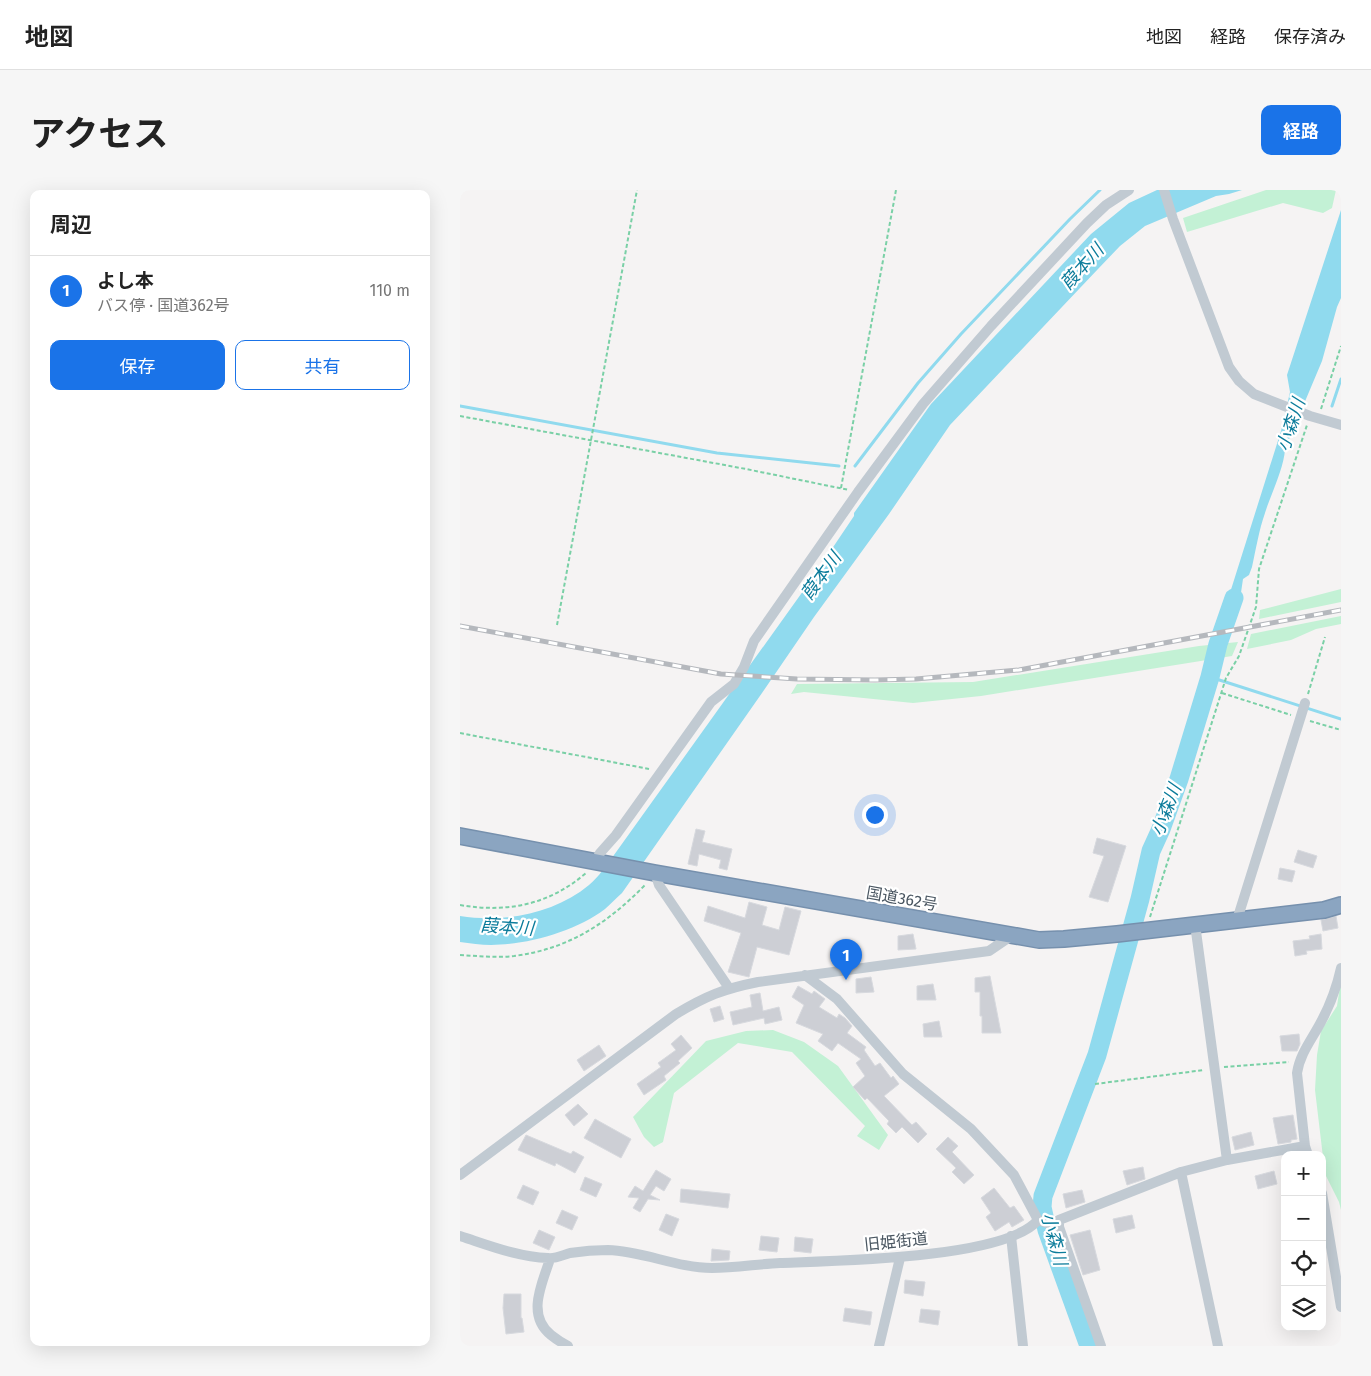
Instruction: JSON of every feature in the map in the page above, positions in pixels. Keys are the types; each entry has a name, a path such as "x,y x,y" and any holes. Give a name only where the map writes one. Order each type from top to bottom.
{"highway":[{"name":"国道362号","path":"460,836 594,865 652,872 1039,940 1117,934 1146,924 1195,924 1237,920 1324,910 1341,905"}],"street":[{"path":"594,865 600,853 616,835 711,702 734,684 744,667 754,641 922,404 990,326 1087,223 1106,205 1129,190"},
{"path":"1164,190 1173,219 1229,367 1254,394 1314,417 1341,425"},
{"path":"1237,920 1302,711"},
{"path":"652,872 729,988"},
{"path":"1195,924 1228,1160"},
{"path":"460,1175 676,1014 703,998 729,988 805,975 990,951 1011,936"},
{"path":"1307,1151 1297,1073 1299,1061 1322,1021 1338,984 1341,968"},
{"path":"805,975 837,999 903,1074 971,1129 1014,1175 1038,1220 1059,1227"},
{"path":"1101,1346 1059,1227 1059,1220 1181,1172 1228,1160 1281,1154"},
{"path":"1181,1172 1218,1346"},
{"path":"1322,1196 1341,1307"},
{"name":"旧姫街道","path":"460,1236 512,1252 550,1259 583,1251 610,1250 711,1268 900,1258 978,1246 1011,1236 1032,1227 1038,1220"},
{"path":"1011,1236 1023,1346"},
{"path":"879,1346 900,1258"},
{"path":"550,1259 538,1298 537,1312 541,1325 551,1335 568,1346"}],"path":[{"path":"557,625 637,190"},
{"path":"841,488 896,190"},
{"path":"1146,924 1226,678 1239,656 1256,607 1260,569 1341,346"},
{"path":"460,416 746,469 858,492"},
{"path":"1302,711 1325,637"},
{"path":"1221,693 1302,711 1341,730"},
{"path":"460,733 662,771"},
{"path":"460,905 514,907 545,899 571,886 594,865"},
{"path":"460,955 512,956 558,945 585,934 614,915 626,904 652,872"},
{"path":"1095,1084 1216,1068 1299,1061"}],"green space":[{"path":"1266,190 1336,190 1332,208 1323,213 1283,203 1187,232 1183,218"},
{"path":"1341,589 1341,602 1259,619 1260,610"},
{"path":"1341,616 1341,624 1316,629 1291,640 1247,649 1251,634"},
{"path":"1238,642 1232,656 981,696 913,703 804,692 791,694 797,684 973,682 1199,646"},
{"path":"1341,980 1341,1210 1326,1176 1326,1151 1322,1151 1315,1090 1317,1055 1321,1031 1337,1006"},
{"path":"773,1030 804,1042 838,1066 888,1135 879,1150 857,1136 865,1126 792,1052 738,1043 674,1093 663,1142 654,1147 644,1137 633,1117 706,1041 746,1031"}],"water":[{"name":"葭本川","path":"1157,190 1242,190 1216,196 1145,226 1120,246 950,425 622,893 593,917 551,935 505,944 487,945 460,942 460,916 494,918 528,914 560,903 575,895 596,878 811,580 854,516 854,513 931,404 1091,234 1129,203"},
{"path":"1341,210 1341,298 1322,361 1285,449 1280,473 1261,526 1252,567 1249,575 1243,579 1239,606 1227,625 1223,615 1281,431 1290,392 1287,375"}],"building":[{"path":"696,829 705,831 702,842 732,849 727,870 719,868 721,860 699,854 697,866 688,864"},
{"path":"1097,838 1126,846 1108,902 1089,897 1104,856 1093,853"},
{"path":"1298,850 1317,856 1313,868 1294,862"},
{"path":"1280,868 1295,871 1292,882 1278,879"},
{"path":"749,902 767,907 762,925 779,930 785,907 801,911 789,955 757,947 749,977 728,972 741,933 704,921 708,906 745,918"},
{"path":"1336,916 1338,928 1323,931 1321,920"},
{"path":"913,934 916,949 898,950 898,936"},
{"path":"1321,934 1322,949 1306,951 1307,954 1295,956 1293,941 1310,939 1309,936"},
{"path":"990,976 1001,1033 982,1033 980,992 975,992 975,978"},
{"path":"871,977 874,992 856,993 856,979"},
{"path":"933,984 936,1000 917,1000 917,986"},
{"path":"798,986 812,994 814,991 825,999 819,1007 837,1018 839,1014 845,1018 852,1026 847,1033 866,1047 864,1050 875,1066 880,1063 891,1078 893,1076 899,1084 884,1096 912,1125 916,1122 927,1134 918,1143 902,1127 896,1133 887,1124 889,1121 867,1098 865,1100 853,1087 865,1076 856,1063 861,1059 838,1043 832,1051 818,1041 823,1034 796,1023 804,1005 792,997"},
{"path":"760,993 763,1011 779,1007 782,1020 765,1024 764,1018 733,1025 730,1012 752,1007 750,995"},
{"path":"720,1006 724,1019 714,1022 710,1009"},
{"path":"939,1021 942,1037 924,1037 923,1024"},
{"path":"1299,1034 1300,1044 1297,1051 1282,1051 1280,1036"},
{"path":"681,1035 692,1048 678,1061 680,1063 664,1076 666,1080 644,1095 637,1084 661,1067 658,1063 676,1050 671,1044"},
{"path":"599,1045 606,1056 584,1071 577,1060"},
{"path":"578,1104 588,1114 574,1126 565,1115"},
{"path":"1293,1115 1297,1139 1278,1144 1273,1118"},
{"path":"595,1119 631,1139 621,1158 584,1138"},
{"path":"1251,1132 1254,1145 1235,1150 1232,1137"},
{"path":"526,1135 571,1154 573,1151 584,1157 575,1173 556,1163 555,1166 518,1150"},
{"path":"948,1137 958,1146 952,1152 974,1175 964,1184 952,1172 956,1168 936,1149"},
{"path":"1143,1167 1145,1179 1127,1185 1123,1171"},
{"path":"656,1170 671,1179 664,1191 656,1186 650,1195 660,1200 648,1199 640,1212 633,1208 639,1198 628,1197 635,1186 643,1191"},
{"path":"1274,1171 1277,1184 1258,1189 1255,1176"},
{"path":"585,1177 602,1184 596,1197 580,1190"},
{"path":"523,1185 539,1192 533,1205 517,1198"},
{"path":"994,1188 1010,1208 1014,1206 1024,1220 1012,1227 1009,1222 995,1231 986,1217 991,1213 981,1198"},
{"path":"681,1189 730,1194 728,1208 680,1202"},
{"path":"1082,1190 1085,1202 1066,1208 1063,1194"},
{"path":"562,1210 578,1217 572,1230 556,1223"},
{"path":"666,1214 679,1219 672,1236 659,1230"},
{"path":"1132,1215 1135,1228 1116,1233 1113,1219"},
{"path":"539,1230 555,1237 549,1250 533,1243"},
{"path":"1090,1230 1100,1270 1083,1275 1070,1235"},
{"path":"761,1236 779,1238 777,1252 759,1250"},
{"path":"795,1237 813,1239 811,1253 794,1251"},
{"path":"712,1249 730,1251 729,1260 711,1261"},
{"path":"905,1280 925,1282 923,1296 904,1293"},
{"path":"504,1294 521,1294 521,1318 524,1332 506,1334 503,1308"},
{"path":"845,1308 872,1312 870,1325 843,1321"},
{"path":"921,1309 940,1311 938,1325 919,1322"}],"waterway":[{"path":"855,466 918,383 961,334 1100,190"},
{"path":"1332,406 1341,379"},
{"path":"460,406 717,453 839,466"},
{"name":"小森川","path":"1089,1346 1047,1230 1042,1207 1043,1196 1097,1055 1140,899 1151,851 1179,779 1218,644 1234,598"},
{"path":"1210,677 1341,719"}],"railway":[{"path":"460,626 721,674 797,679 875,680 916,679 1019,670 1341,610"}],"place":[{"name":"よし本","path":"846,980"}]}
